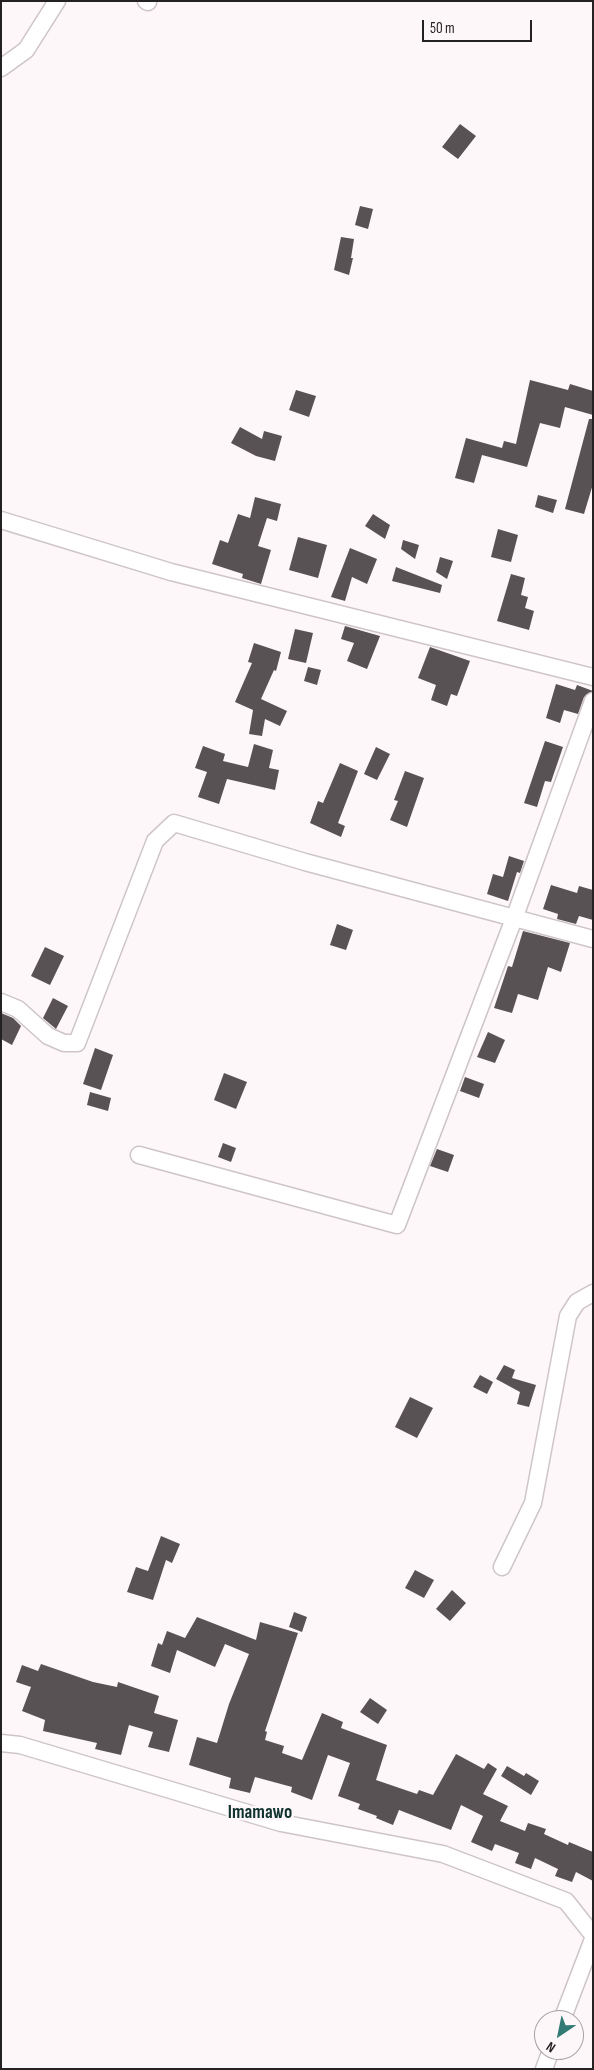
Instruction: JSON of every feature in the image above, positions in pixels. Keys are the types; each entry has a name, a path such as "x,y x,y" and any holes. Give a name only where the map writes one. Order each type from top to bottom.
{"street":[{"path":"1,68 26,50 57,1"},
{"path":"1,520 171,572 593,677"},
{"path":"138,1155 397,1225 515,916 593,701"},
{"path":"1,1002 18,1009 48,1036 64,1044 78,1043 155,841 174,823 305,862 515,916 593,939"},
{"path":"502,1567 533,1502 568,1316 577,1302 593,1293"},
{"path":"1,1743 29,1747 282,1823 443,1854 566,1901 593,1935"},
{"path":"566,2010 593,1939"}],"building":[{"path":"460,124 476,136 458,159 442,147"},
{"path":"360,206 373,209 368,229 355,225"},
{"path":"341,237 354,239 351,258 353,258 349,275 334,270"},
{"path":"530,380 568,390 570,384 593,391 593,415 565,407 560,428 540,423 527,467 482,455 474,483 455,478 466,438 502,448 504,441 516,444"},
{"path":"296,390 316,396 309,417 289,410"},
{"path":"589,419 593,419 593,484 584,514 565,509"},
{"path":"240,427 262,439 264,431 282,436 275,461 256,456 231,443"},
{"path":"538,495 557,500 553,513 535,507"},
{"path":"255,497 281,504 277,521 267,518 258,546 271,550 261,584 242,578 243,574 212,564 220,540 228,543 238,514 250,518"},
{"path":"373,514 390,525 385,539 365,526"},
{"path":"498,529 518,535 511,562 491,557"},
{"path":"298,537 327,545 318,578 289,570"},
{"path":"403,540 419,545 415,559 401,549"},
{"path":"350,548 377,559 367,584 352,577 345,601 331,597"},
{"path":"440,557 453,561 447,579 436,572"},
{"path":"396,567 442,585 440,593 392,581"},
{"path":"511,574 525,578 521,595 528,597 525,608 534,611 529,630 497,621"},
{"path":"345,626 380,636 367,669 347,661 354,643 341,639"},
{"path":"295,629 313,633 306,663 288,659"},
{"path":"254,643 281,652 276,671 274,670 261,699 287,711 280,726 265,719 262,736 249,734 253,710 235,702 252,663 248,662"},
{"path":"430,647 470,661 457,696 451,694 447,706 431,700 436,685 418,678"},
{"path":"308,667 321,670 317,685 304,681"},
{"path":"556,684 575,690 577,685 593,691 584,697 578,714 564,710 560,723 546,718"},
{"path":"545,741 563,747 551,782 545,781 537,807 524,803"},
{"path":"254,744 273,750 269,768 279,770 275,790 227,779 219,804 198,797 207,772 195,768 203,746 225,754 223,761 248,767"},
{"path":"376,747 390,754 377,780 364,774"},
{"path":"340,763 358,771 338,823 345,826 341,837 310,823 318,801 323,803"},
{"path":"405,771 424,778 407,827 390,820 398,801 394,800"},
{"path":"509,856 524,861 520,873 517,872 508,901 487,894 493,874 503,877"},
{"path":"551,885 577,893 579,886 593,890 593,920 579,916 576,924 557,919 558,914 543,909"},
{"path":"337,924 353,930 346,950 330,945"},
{"path":"523,931 570,943 561,972 548,967 538,1000 518,994 512,1013 494,1008 508,966 512,967"},
{"path":"45,947 64,956 50,985 31,976"},
{"path":"53,998 68,1006 56,1029 43,1018"},
{"path":"1,1013 13,1018 21,1026 12,1045 1,1039"},
{"path":"488,1032 505,1040 495,1063 477,1057"},
{"path":"95,1048 113,1055 101,1090 83,1084"},
{"path":"224,1073 247,1082 236,1109 214,1100"},
{"path":"465,1077 484,1084 479,1098 460,1091"},
{"path":"90,1092 111,1098 108,1111 87,1105"},
{"path":"223,1143 236,1148 231,1162 218,1157"},
{"path":"437,1149 454,1155 448,1172 430,1166"},
{"path":"504,1365 515,1370 512,1378 536,1385 529,1407 517,1404 520,1392 496,1379"},
{"path":"480,1375 493,1382 487,1394 473,1387"},
{"path":"410,1397 433,1408 417,1438 395,1427"},
{"path":"161,1536 180,1544 172,1563 166,1560 153,1600 127,1592 136,1567 148,1571"},
{"path":"415,1570 434,1580 424,1598 405,1588"},
{"path":"452,1590 466,1603 450,1621 436,1609"},
{"path":"294,1612 307,1617 302,1632 289,1627"},
{"path":"197,1617 256,1640 260,1622 298,1633 265,1731 267,1732 265,1740 284,1746 282,1753 302,1760 322,1713 343,1722 341,1728 387,1745 376,1780 417,1794 419,1790 433,1795 456,1754 484,1769 488,1763 497,1769 483,1794 508,1806 500,1821 525,1831 528,1823 546,1829 544,1834 568,1845 569,1842 593,1852 593,1881 576,1872 572,1882 555,1876 558,1869 535,1858 531,1869 515,1863 519,1853 495,1844 492,1851 471,1842 483,1816 461,1805 451,1830 399,1810 393,1825 376,1818 377,1816 358,1809 360,1804 338,1796 350,1763 328,1755 312,1800 291,1792 292,1787 255,1777 250,1793 229,1788 231,1778 189,1765 197,1737 217,1743 229,1704 249,1654 225,1644 215,1667 177,1650 170,1673 151,1666 158,1643 162,1645 167,1631 185,1638"},
{"path":"41,1664 93,1682 117,1687 118,1682 159,1696 154,1713 178,1720 169,1752 148,1747 153,1732 129,1725 121,1755 95,1749 97,1743 43,1731 45,1720 22,1711 31,1687 16,1682 22,1665 38,1671"},
{"path":"370,1698 387,1710 378,1724 360,1712"},
{"path":"507,1766 524,1776 526,1773 539,1781 531,1795 501,1776"}],"district":[{"name":"Imamawo","path":"260,1813"}]}
